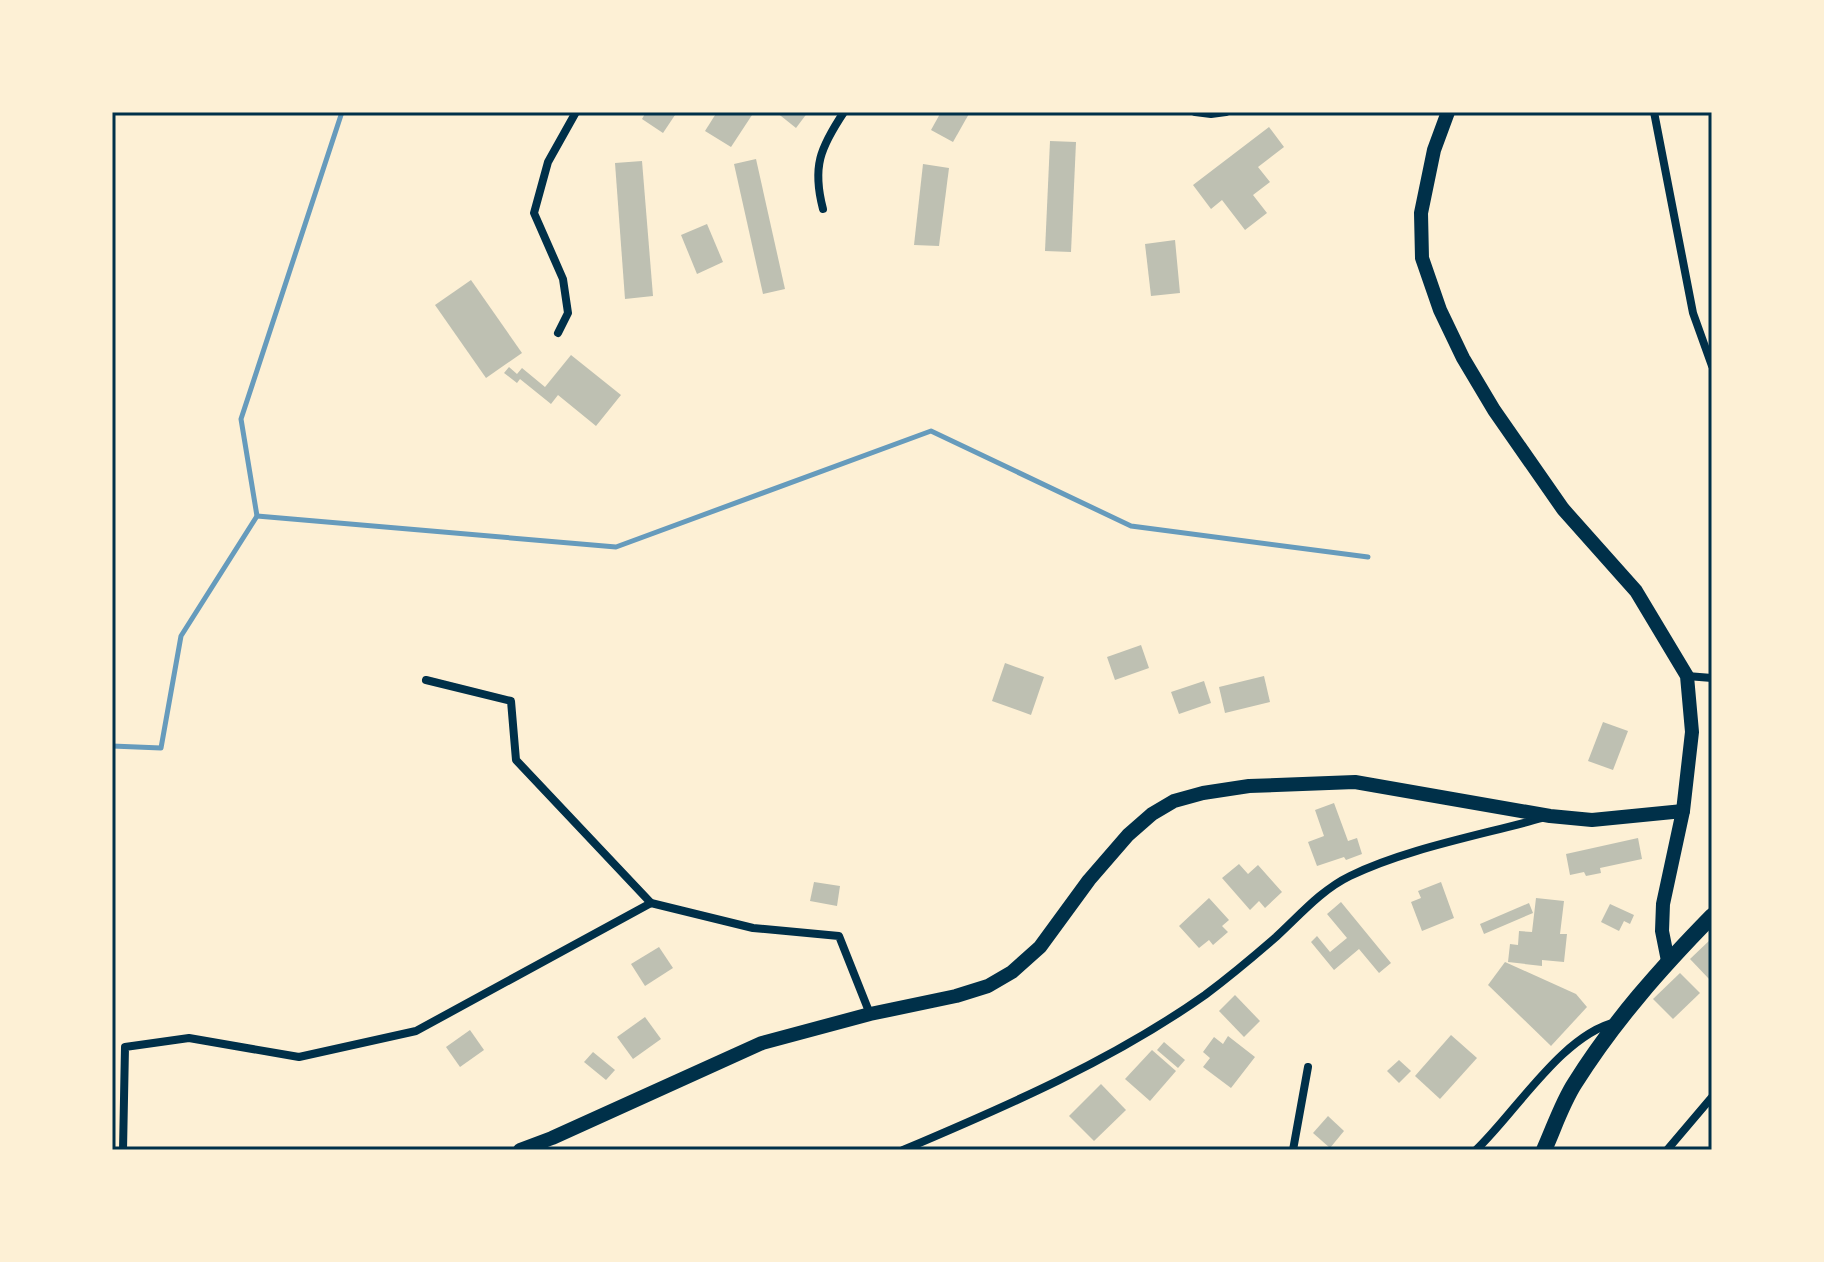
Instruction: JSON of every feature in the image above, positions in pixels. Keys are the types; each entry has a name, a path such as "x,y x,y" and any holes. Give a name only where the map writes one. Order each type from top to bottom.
{"main road":[{"path":"1448,112 1434,150 1421,213 1422,258 1440,310 1463,358 1494,410 1563,509 1636,591 1687,676 1692,732 1683,811 1663,904 1662,931 1668,961"},
{"path":"520,1150 762,1043 988,986 1012,972 1040,947 1089,880 1128,835 1152,814 1174,801 1249,786 1355,782 1550,816 1592,820 1683,811"},
{"path":"1544,1150 1573,1085 1617,1022 1668,961 1712,916"}],"street":[{"path":"558,333 568,313 563,279 534,213 548,162 576,112"},
{"path":"823,209 816,184 820,155 844,112"},
{"path":"1195,112 1226,112"},
{"path":"1654,112 1693,313 1712,366"},
{"path":"1687,676 1712,678"},
{"path":"426,680 511,701 516,760 651,903 753,928 839,936 870,1014"},
{"path":"903,1150 1008,1106 1151,1030 1216,986 1318,898 1347,877 1382,862 1550,816"},
{"path":"123,1150 125,1047 189,1038 299,1057 416,1031 651,903"},
{"path":"1476,1150 1578,1039 1601,1025 1617,1022"},
{"path":"1293,1150 1308,1067"},
{"path":"1667,1150 1712,1097"}],"building":[{"path":"646,112 677,112 663,133 642,119"},
{"path":"717,112 754,112 731,147 705,131"},
{"path":"776,112 808,112 796,128"},
{"path":"941,112 970,112 953,142 931,130"},
{"path":"1269,127 1284,147 1258,167 1270,182 1253,195 1267,213 1245,230 1222,200 1211,209 1193,185"},
{"path":"1050,141 1076,142 1071,252 1045,251"},
{"path":"756,159 785,289 763,294 734,164"},
{"path":"642,161 653,296 625,299 615,163"},
{"path":"923,164 949,168 939,246 914,245"},
{"path":"707,224 723,262 697,274 681,235"},
{"path":"1175,240 1180,293 1151,296 1145,244"},
{"path":"471,280 522,353 486,378 435,305"},
{"path":"571,355 621,395 596,426 558,395 551,404 520,379 517,383 504,373 509,367 517,374 522,368 545,387"},
{"path":"1141,645 1149,668 1115,680 1107,657"},
{"path":"1005,663 1044,677 1031,715 992,701"},
{"path":"1264,676 1270,702 1225,713 1219,687"},
{"path":"1204,681 1211,703 1179,714 1171,692"},
{"path":"1603,722 1628,731 1613,770 1588,761"},
{"path":"1334,803 1348,841 1357,838 1362,854 1317,866 1308,842 1324,836 1315,810"},
{"path":"1638,838 1642,859 1600,868 1601,873 1570,875 1566,854"},
{"path":"1239,864 1248,874 1258,865 1282,892 1265,908 1259,901 1250,910 1222,878"},
{"path":"814,882 840,886 837,906 810,901"},
{"path":"1441,882 1454,918 1422,931 1411,902 1421,898 1418,891"},
{"path":"1209,898 1229,920 1222,926 1228,932 1213,945 1209,940 1199,948 1179,926"},
{"path":"1536,898 1564,901 1560,934 1567,934 1564,962 1542,960 1542,966 1508,962 1510,944 1518,945 1519,931 1532,932"},
{"path":"1341,902 1391,963 1379,973 1359,949 1334,970 1311,942 1317,936 1330,952 1347,938 1327,914"},
{"path":"1529,903 1533,913 1484,934 1480,924"},
{"path":"1610,904 1634,915 1630,924 1624,921 1619,931 1601,922"},
{"path":"1712,938 1712,978 1710,980 1690,959"},
{"path":"659,947 673,968 645,986 631,964"},
{"path":"1505,962 1576,994 1587,1007 1551,1046 1488,985"},
{"path":"1680,973 1700,993 1673,1019 1653,999"},
{"path":"1235,995 1260,1021 1244,1037 1219,1011"},
{"path":"645,1017 661,1039 633,1059 617,1037"},
{"path":"470,1030 484,1050 460,1067 446,1047"},
{"path":"1451,1035 1477,1058 1440,1099 1415,1076"},
{"path":"1228,1036 1255,1057 1231,1088 1203,1067 1210,1058 1203,1052 1214,1037 1223,1044"},
{"path":"1164,1042 1185,1060 1178,1068 1157,1050"},
{"path":"1152,1050 1176,1071 1150,1101 1125,1079"},
{"path":"593,1052 615,1070 606,1080 584,1062"},
{"path":"1399,1060 1411,1071 1399,1083 1387,1071"},
{"path":"1101,1084 1126,1110 1094,1141 1069,1116"},
{"path":"1328,1116 1344,1131 1330,1148 1313,1133"}],"waterway":[{"path":"112,746 161,748 181,636 257,516 241,419 342,112"},
{"path":"257,516 616,547 931,431 1131,526 1368,557"}]}
